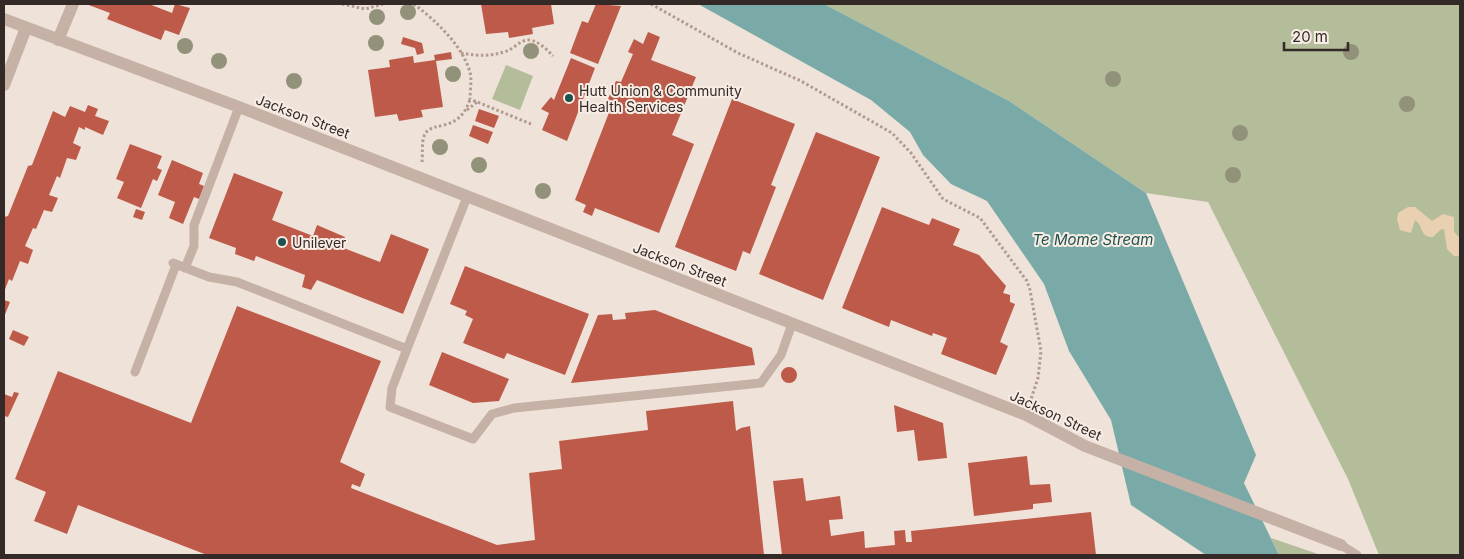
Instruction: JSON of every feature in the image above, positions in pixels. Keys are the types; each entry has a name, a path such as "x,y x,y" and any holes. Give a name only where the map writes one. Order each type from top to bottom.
{"street":[{"path":"58,40 74,4"},
{"name":"Jackson Street","path":"4,19 239,107 1026,416 1085,446 1341,545"},
{"path":"4,85 26,28"}],"lane":[{"path":"134,372 178,265 194,246 194,226 239,107"},
{"path":"467,197 392,388 390,407 473,439 492,414 514,408 762,383 781,355 792,324"},
{"path":"178,265 209,277 237,282 407,349"},
{"path":"1341,545 1357,555"}],"path":[{"path":"342,4 365,9 383,4"},
{"path":"414,4 448,36 461,53 471,74 470,99 466,110"},
{"path":"651,4 738,53 801,81 873,121 902,142 943,199 980,218 1027,281 1030,290 1041,351 1038,378 1026,416"},
{"path":"461,53 495,55 509,50 526,40 531,40 540,44 553,56"},
{"path":"470,99 531,124"},
{"path":"422,179 423,138 426,132 432,128 449,125 477,102"}],"green space":[{"path":"824,4 1460,4 1460,555 1379,555 1348,479 1208,202 1146,193 1009,101"},
{"path":"506,65 533,76 520,110 492,99"},
{"path":"1271,538 1321,555 1279,555"}],"sand":[{"path":"1408,207 1415,207 1432,221 1443,214 1454,217 1454,232 1460,238 1460,256 1454,256 1447,249 1444,229 1440,230 1433,237 1429,237 1415,220 1411,233 1400,230 1397,219 1398,213"}],"water":[{"name":"Te Mome Stream","path":"698,4 824,4 1009,101 1146,193 1256,455 1244,483 1279,555 1206,555 1131,505 1111,420 1069,351 1044,284 987,201 951,184 923,155 910,132 871,100"}],"building":[{"path":"86,4 149,4 172,13 175,4 190,8 179,35 165,30 161,40 107,19 110,13"},
{"path":"481,4 551,4 554,24 532,28 533,34 509,38 508,32 486,34"},
{"path":"596,4 621,6 598,64 570,53 582,21 588,23"},
{"path":"648,32 660,37 651,60 696,77 672,135 694,144 659,233 595,208 592,216 583,212 586,205 575,200 610,110 604,108 616,81 621,82 633,54 628,52 634,39 643,44"},
{"path":"403,37 422,43 424,53 417,55 415,48 401,44"},
{"path":"451,52 452,59 436,61 443,107 421,110 423,117 399,121 397,114 375,117 368,70 390,67 389,60 413,56 414,63 435,60 434,55"},
{"name":"Hutt Union & Community Health Services","path":"571,58 595,68 567,141 542,130 549,113 541,109 551,97 554,100"},
{"path":"732,99 795,124 771,185 776,187 750,254 743,251 736,271 675,247"},
{"path":"88,105 98,109 95,116 109,121 103,135 85,127 85,130 79,127 73,143 81,147 76,160 67,158 60,178 57,176 49,195 58,198 52,212 44,210 36,229 33,228 25,246 33,250 28,264 20,261 12,281 9,279 4,292 4,217 8,216 28,166 32,165 53,111 65,117 70,106 85,112"},
{"path":"479,109 499,116 494,128 475,121"},
{"path":"473,125 493,132 488,144 469,136"},
{"path":"816,132 880,157 823,300 759,274"},
{"path":"130,144 162,156 157,168 162,170 157,181 153,179 141,208 117,198 124,182 116,179"},
{"path":"172,160 203,173 199,184 204,186 199,199 194,197 183,224 169,218 175,202 158,195"},
{"name":"Unilever","path":"234,173 283,192 272,220 313,236 317,225 345,237 341,247 380,262 391,234 429,249 403,314 317,280 311,290 302,287 305,275 256,256 254,261 235,254 236,248 209,238"},
{"path":"882,207 929,225 932,218 960,229 953,245 979,255 1006,286 1003,293 1010,295 1010,302 1015,304 1000,342 1008,346 996,375 941,354 947,338 933,333 932,336 891,320 889,327 842,308"},
{"path":"136,209 145,212 142,220 133,217"},
{"path":"465,266 589,314 565,375 507,353 504,359 463,343 473,319 465,315 467,311 450,304"},
{"path":"4,300 10,302 4,317"},
{"path":"237,306 381,361 340,462 365,474 360,487 352,484 351,488 497,545 535,540 529,473 562,469 559,441 648,430 646,411 733,401 736,431 750,426 764,555 207,555 78,505 67,534 34,521 46,492 15,479 58,371 191,423"},
{"path":"655,310 752,348 755,365 571,383 598,315 612,314 613,320 626,319 625,313"},
{"path":"13,330 29,337 24,346 9,339"},
{"path":"442,352 509,379 499,401 473,403 429,385"},
{"path":"786,367 792,367 797,372 795,381 786,383 781,378 781,372"},
{"path":"14,392 19,393 8,417 4,416 4,394 12,397"},
{"path":"894,405 943,423 947,458 918,461 914,430 897,432"},
{"path":"1027,456 1030,485 1050,484 1052,502 1033,504 1033,509 974,516 968,463"},
{"path":"803,478 806,501 840,496 843,519 829,520 831,536 864,531 865,548 895,545 894,531 905,530 906,542 912,542 911,531 1091,512 1096,555 782,555 773,481"}],"place":[{"name":"Hutt Union & Community Health Services","path":"569,98"},
{"name":"Unilever","path":"282,242"}]}
